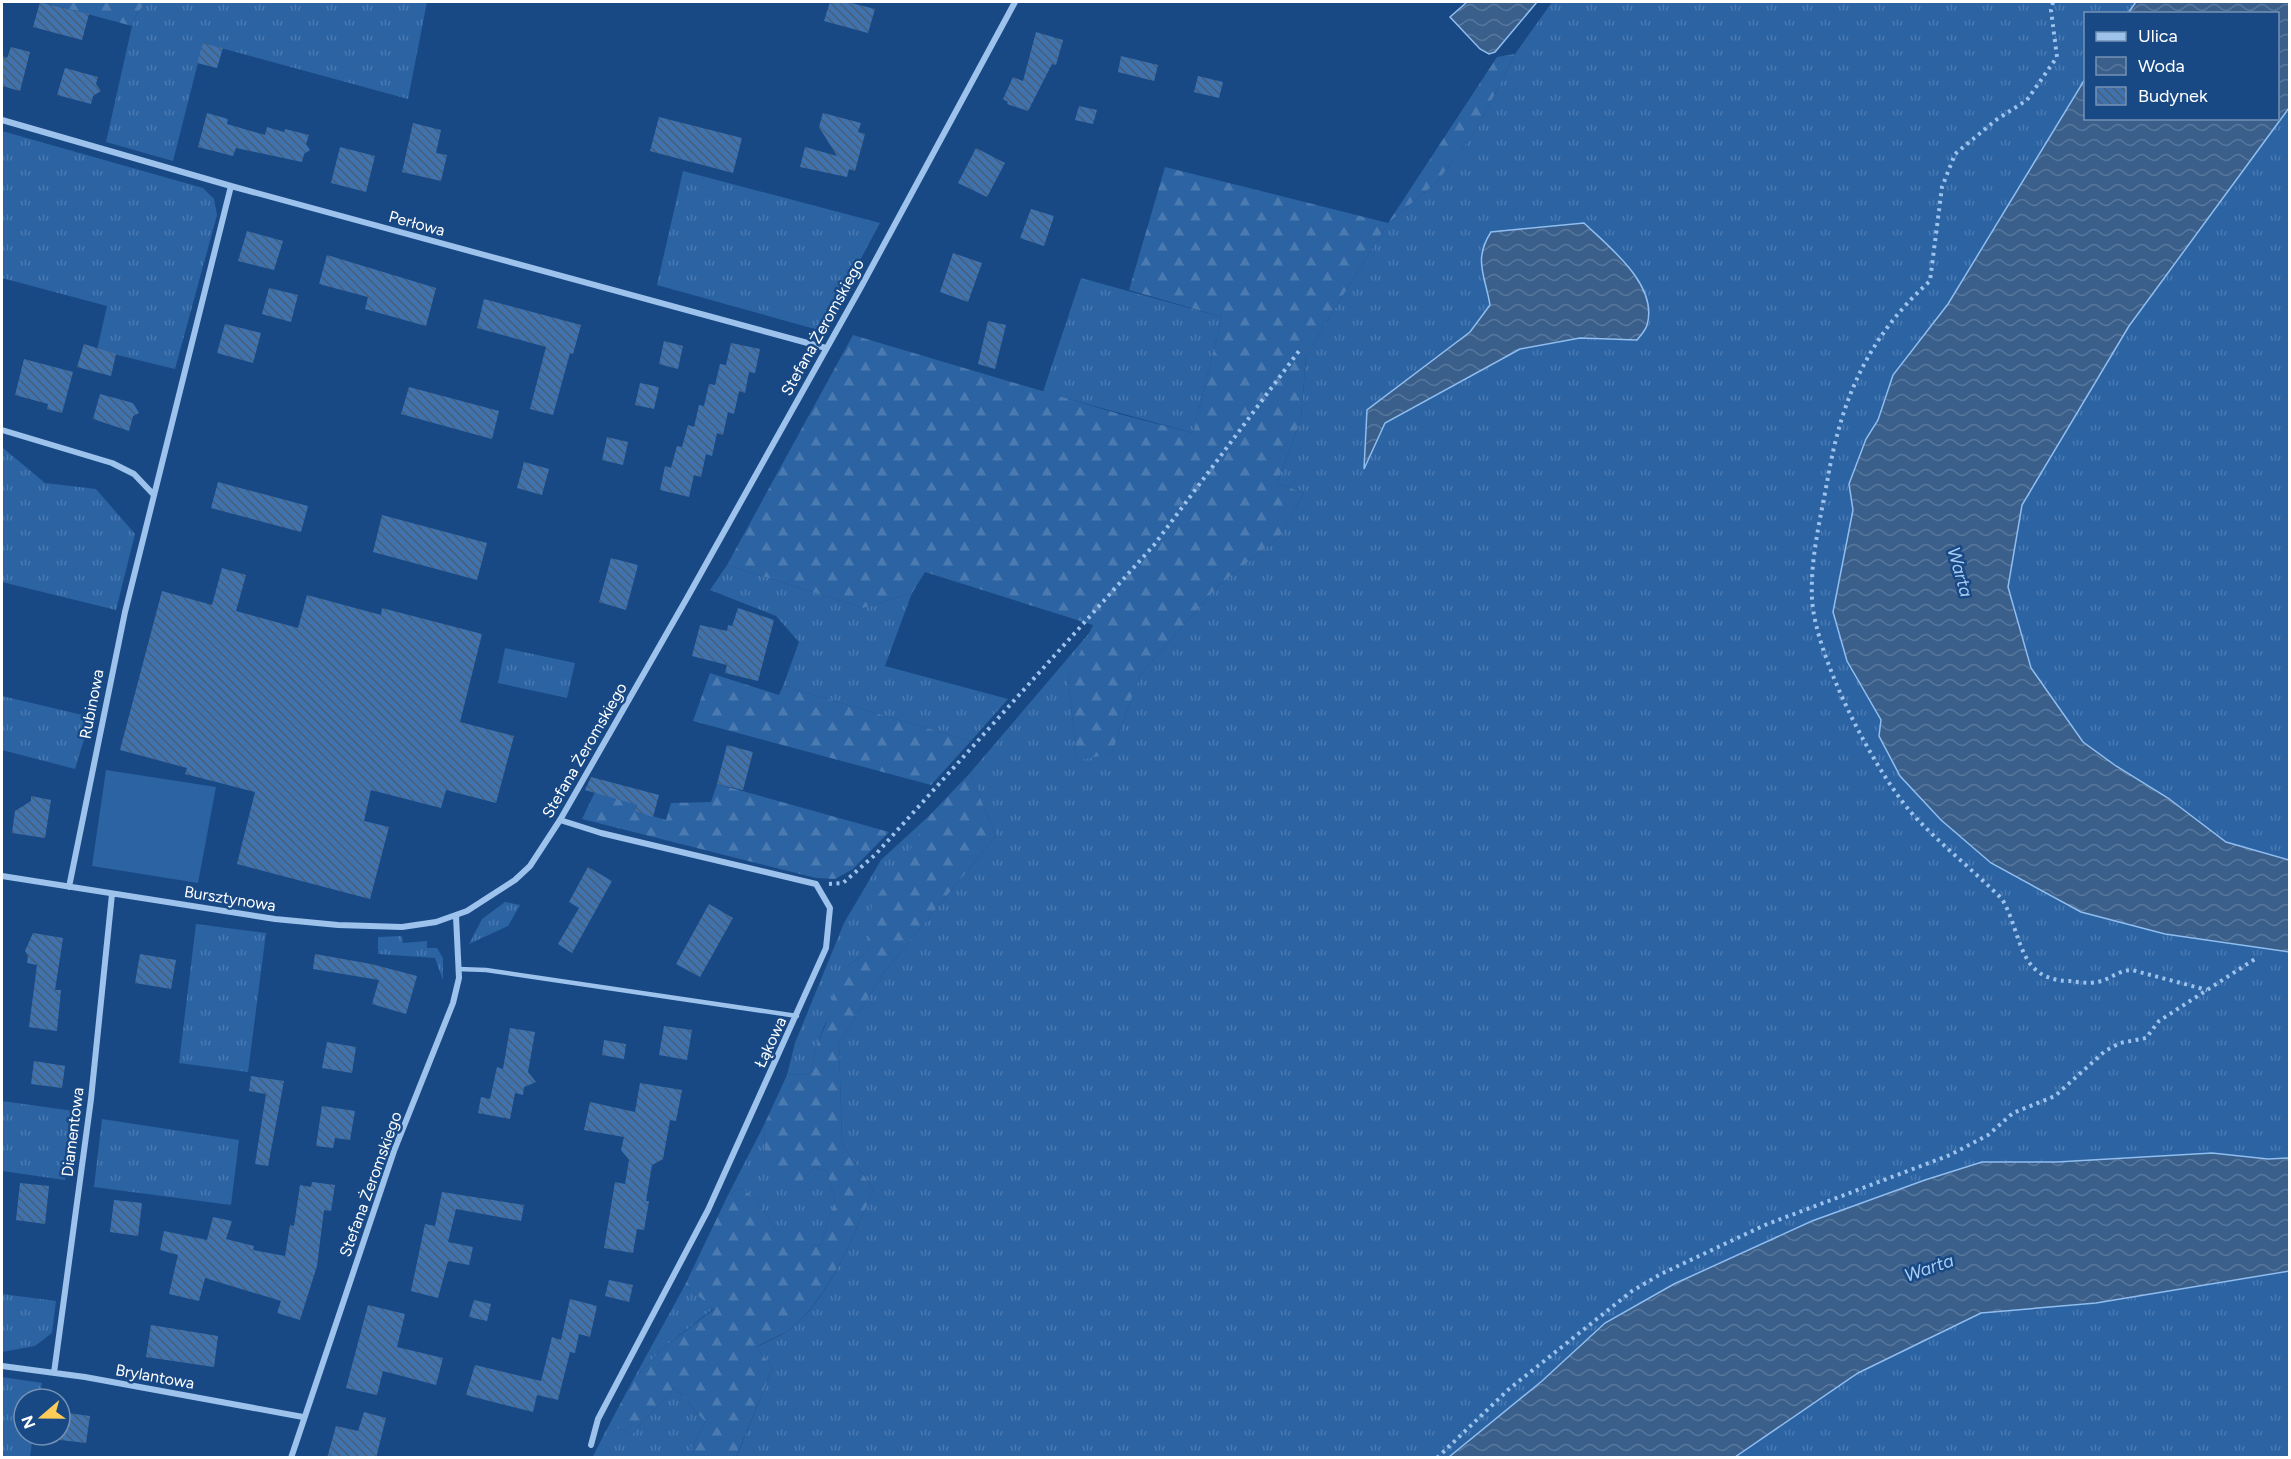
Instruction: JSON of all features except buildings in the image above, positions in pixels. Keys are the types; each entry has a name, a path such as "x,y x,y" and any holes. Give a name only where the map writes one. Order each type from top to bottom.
{"street":[{"name":"Stefana Żeromskiego","path":"291,1458 394,1151 453,1003 458,969 456,916 488,900 515,880 530,866 560,820 826,348 1015,2"},
{"name":"Perłowa","path":"2,120 231,186 826,348"},
{"name":"Rubinowa","path":"69,887 114,660 231,186"},
{"path":"2,430 112,463 134,474 154,495"},
{"path":"560,820 601,833 816,884"},
{"name":"Bursztynowa","path":"2,876 275,919 338,925 410,926 456,916"},
{"name":"Łąkowa","path":"591,1445 598,1419 708,1210 826,948 830,908 816,884"},
{"name":"Diamentowa","path":"54,1373 91,1099 112,894"},
{"name":"Brylantowa","path":"2,1366 303,1417"}],"lane":[{"path":"458,969 486,970 797,1016"}],"path":[{"path":"2054,2 2051,10 2057,57 2027,100 1996,120 1954,154 1942,187 1930,281 1908,301 1878,336 1847,399 1833,447 1818,532 1812,599 1820,637 1836,679 1883,775 1918,821 2002,899 2011,914 2028,964 2037,973 2062,981 2096,982 2123,970 2132,970 2207,990"},
{"path":"816,884 843,883 876,855 1154,545 1299,351"},
{"path":"1437,1458 1509,1389 1632,1291 1661,1274 1765,1225 1950,1155 1988,1135 2013,1113 2055,1096 2105,1051 2120,1043 2145,1038 2159,1021 2255,959"}],"green space":[{"path":"43,2 147,2 137,13 132,26"},
{"path":"147,2 427,2 408,99 203,43 173,161 106,142 132,26 137,13"},
{"path":"1552,2 2136,2 2129,12 2084,12 2084,81 1948,304 1893,375 1878,420 1866,439 1849,484 1853,510 1833,612 1847,661 1881,720 1879,736 1900,776 1991,863 2081,912 2165,934 2289,952 2289,1158 2268,1159 2212,1153 2057,1162 1982,1162 1925,1180 1812,1221 1674,1284 1605,1323 1542,1381 1449,1457 736,1458 773,1367 756,1347 793,1327 819,1298 840,1263 874,1190 842,1144 839,1043 885,971 996,836 970,773 1091,631 1068,678 1077,760 1112,753 1140,675 1217,587 1280,536 1304,493 1277,483 1301,419 1306,355 1388,223 1437,182 1477,129 1515,54","holes":["1523,229 1647,301 1647,325 1637,340 1580,338 1520,349 1385,423 1364,467 1367,410 1470,332 1490,305 1487,287 1491,232"]},
{"path":"1515,54 1477,129 1437,182 1388,223 1497,57"},
{"path":"2289,108 2289,860 2226,842 2168,798 2116,766 2083,742 2031,668 2008,587 2022,505 2129,326"},
{"path":"2,131 203,188 214,199 217,215 175,369 97,350 107,306 2,278"},
{"path":"1165,167 1388,223 1306,355 1301,419 1277,483 1304,493 1280,536 1217,587 1140,675 1112,753 1077,761 1068,678 1093,625 925,572 912,593 863,608 727,565 853,335 1123,415 1193,433 1222,317 1129,290"},
{"path":"683,171 880,223 822,331 657,285"},
{"path":"1081,278 1222,317 1193,433 1043,392"},
{"path":"2,447 45,483 96,489 135,534 116,610 2,582"},
{"path":"727,565 863,608 912,593 885,666 1008,699 971,741 783,686 799,642 776,616 710,590"},
{"path":"505,648 575,663 567,698 498,683"},
{"path":"710,673 779,695 783,686 971,741 931,785 693,721"},
{"path":"2,696 91,717 75,769 2,750"},
{"path":"106,770 216,787 198,883 92,866"},
{"path":"970,773 996,836 885,971 839,1043 842,1144 874,1190 840,1263 807,1313 785,1333 756,1347 773,1367 736,1457 696,1457 691,1448 705,1422 675,1387 632,1434 609,1425 633,1380 662,1349 714,1309 685,1285 728,1195 741,1188 756,1199 778,1233 795,1222 806,1226 812,1246 821,1245 835,1199 826,1170 815,1167 797,1186 783,1186 765,1154 764,1125 787,1075 811,1074 816,1047 825,1026 836,982 848,966 867,952 872,903 906,857 930,815"},
{"path":"717,784 889,832 853,869 835,879 816,878 582,819 595,792 637,805 635,811 666,820 671,803 711,802"},
{"path":"930,815 870,931 867,952 848,966 816,1047 811,1074 787,1075 795,1043 844,923 881,860"},
{"path":"505,902 520,905 508,926 469,944 482,919"},
{"path":"196,924 266,933 248,1072 179,1063"},
{"path":"402,936 403,943 427,941 427,948 437,948 443,958 443,980 435,958 378,954 378,937"},
{"path":"2,1101 74,1111 65,1180 2,1171"},
{"path":"102,1119 239,1140 231,1205 94,1187"},
{"path":"764,1125 765,1154 797,1186 815,1167 826,1170 835,1199 821,1245 812,1246 778,1233 756,1199 741,1188 728,1195"},
{"path":"2289,1271 2289,1457 1735,1458 1858,1373 1981,1313 2096,1303"},
{"path":"685,1285 714,1308 662,1349 633,1380"},
{"path":"2,1294 56,1301 52,1333 35,1346 2,1352"},
{"path":"2,1377 42,1383 41,1387 12,1387 12,1447 31,1447 30,1457 2,1457"},
{"path":"675,1387 705,1422 691,1448 696,1457 700,1457 592,1458 609,1425 632,1434"}],"water":[{"path":"1467,2 1537,2 1495,52 1489,54 1480,49 1450,17"},
{"name":"Warta","path":"2136,2 2289,2 2289,108 2129,326 2022,505 2008,587 2031,668 2083,742 2116,766 2168,798 2226,842 2289,860 2289,952 2165,934 2081,912 1991,863 1941,820 1900,776 1879,736 1881,720 1847,661 1833,612 1853,510 1849,484 1866,439 1878,420 1893,375 1948,304 2084,81 2084,120 2279,120 2279,12 2129,12"},
{"path":"1584,223 1618,255 1639,281 1646,295 1649,310 1647,325 1637,340 1580,338 1520,349 1385,423 1364,469 1367,410 1470,332 1490,305 1481,259 1491,232"},
{"name":"Warta","path":"2212,1153 2268,1159 2289,1158 2289,1271 2096,1303 1981,1313 1858,1373 1735,1457 1449,1457 1542,1381 1605,1323 1674,1284 1812,1221 1982,1162 2057,1162"}]}
